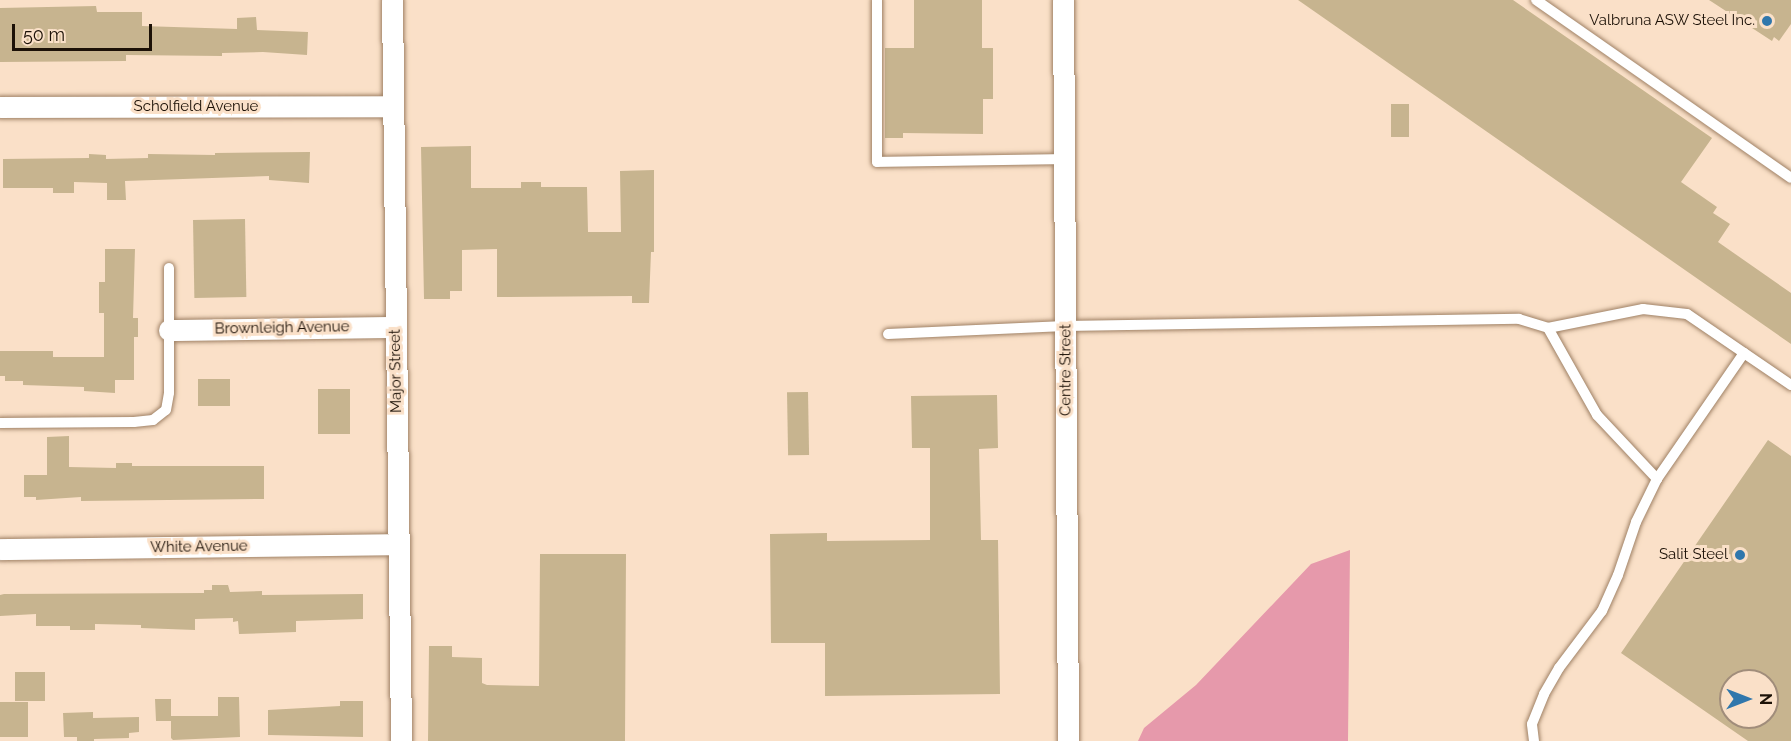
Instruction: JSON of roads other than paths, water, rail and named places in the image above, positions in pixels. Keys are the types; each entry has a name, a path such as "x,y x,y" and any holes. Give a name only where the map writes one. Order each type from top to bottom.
{"street":[{"name":"Major Street","path":"392,0 401,741"},
{"name":"Centre Street","path":"1063,0 1068,741"},
{"name":"Scholfield Avenue","path":"0,107 393,106"},
{"name":"Brownleigh Avenue","path":"169,330 396,327"},
{"name":"White Avenue","path":"0,549 399,544"}],"lane":[{"path":"877,0 877,162 1064,159"},
{"path":"1536,0 1791,178"},
{"path":"0,423 134,422 153,420 166,410 169,393 169,268"},
{"path":"888,334 1065,326 1519,319 1548,328 1644,309 1687,314 1791,386"},
{"path":"1548,328 1597,415 1656,479"},
{"path":"1534,741 1532,724 1544,694 1559,668 1602,611 1618,575 1636,522 1656,479 1744,353"}],"place":[{"name":"Valbruna ASW Steel Inc.","path":"1767,21"},
{"name":"Salit Steel","path":"1740,555"}]}
